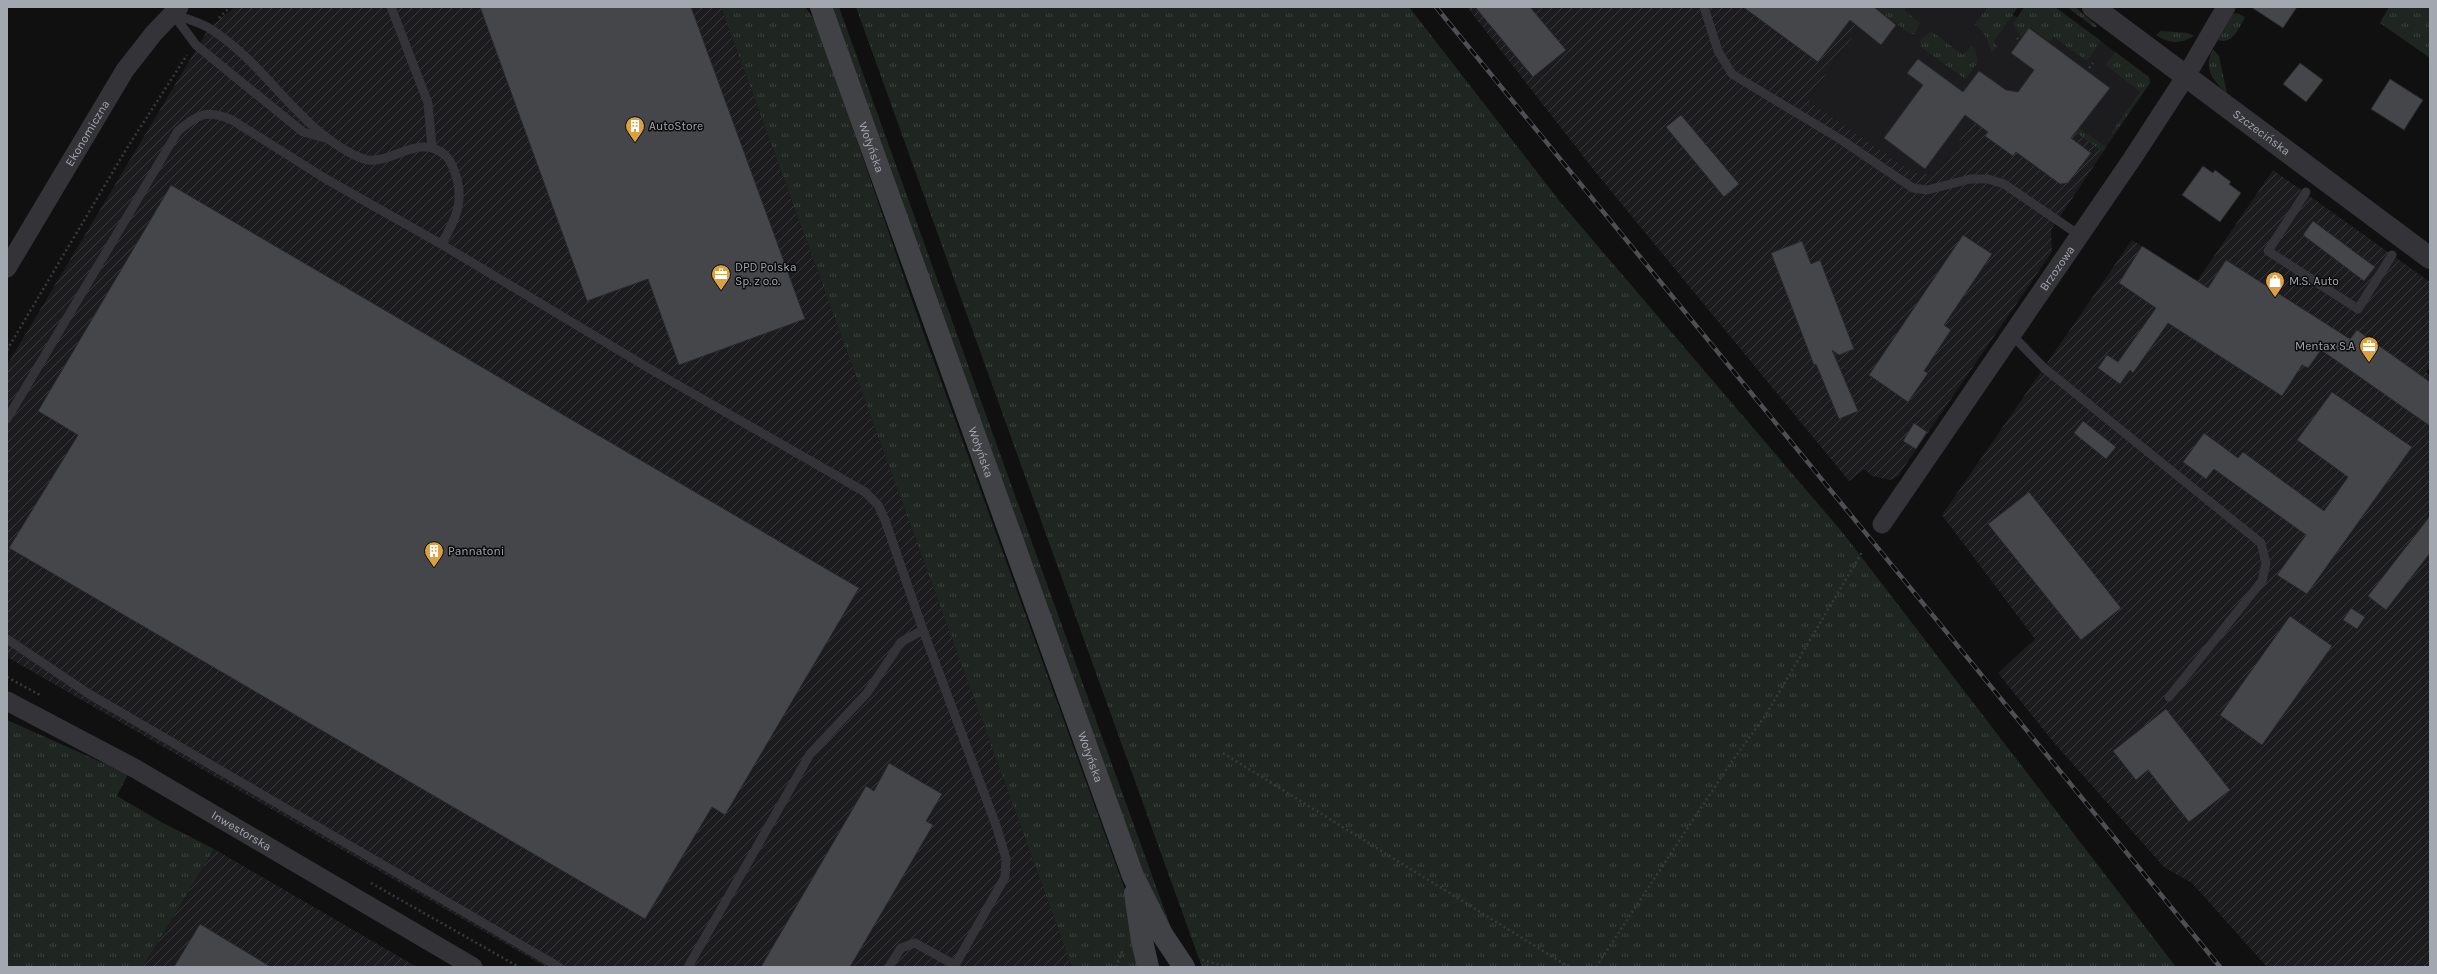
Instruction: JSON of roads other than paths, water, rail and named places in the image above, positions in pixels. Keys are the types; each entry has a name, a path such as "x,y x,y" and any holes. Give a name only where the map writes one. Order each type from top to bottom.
{"main road":[{"name":"Wołyńska","path":"813,7 828,27"},
{"name":"Wołyńska","path":"821,7 1133,876 1162,934 1184,967"},
{"name":"Wołyńska","path":"1133,876 1142,941 1148,967"}],"street":[{"name":"Szczecińska","path":"2093,7 2430,258"},
{"name":"Brzozowa","path":"1882,524 2132,159 2186,76 2226,7"},
{"name":"Ekonomiczna","path":"7,268 125,70 176,10"},
{"name":"Inwestorska","path":"7,701 136,770 473,967"}],"lane":[{"path":"391,7 428,103 432,148"},
{"path":"1704,7 1718,52 1732,74 1840,139 1913,188 1927,190 1970,179 1988,179 2004,184 2079,235"},
{"path":"176,10 196,44 303,132 326,138"},
{"path":"176,10 209,28 253,64 326,138 353,155 370,160 407,149 432,148 444,154 451,163 461,196 447,234 441,244"},
{"path":"7,419 178,131 200,115 218,115 232,120 326,179 441,244 650,369 865,492 878,505 884,520 923,630 997,828 1006,859 1005,877 955,966 915,943 901,948 889,967"},
{"path":"2306,192 2268,251 2358,309 2392,255"},
{"path":"2012,335 2044,368 2261,543 2266,563 2262,580 2169,697"},
{"path":"688,967 810,754 867,692 901,642 923,630"},
{"path":"7,639 90,694 559,967"}],"railway":[{"path":"1436,7 2220,967"}],"place":[{"name":"AutoStore","path":"635,143"},
{"name":"DPD Polska Sp. z o.o.","path":"721,291"},
{"name":"M.S. Auto","path":"2275,298"},
{"name":"Mentax S.A","path":"2369,363"},
{"name":"Pannatoni","path":"434,568"}]}
